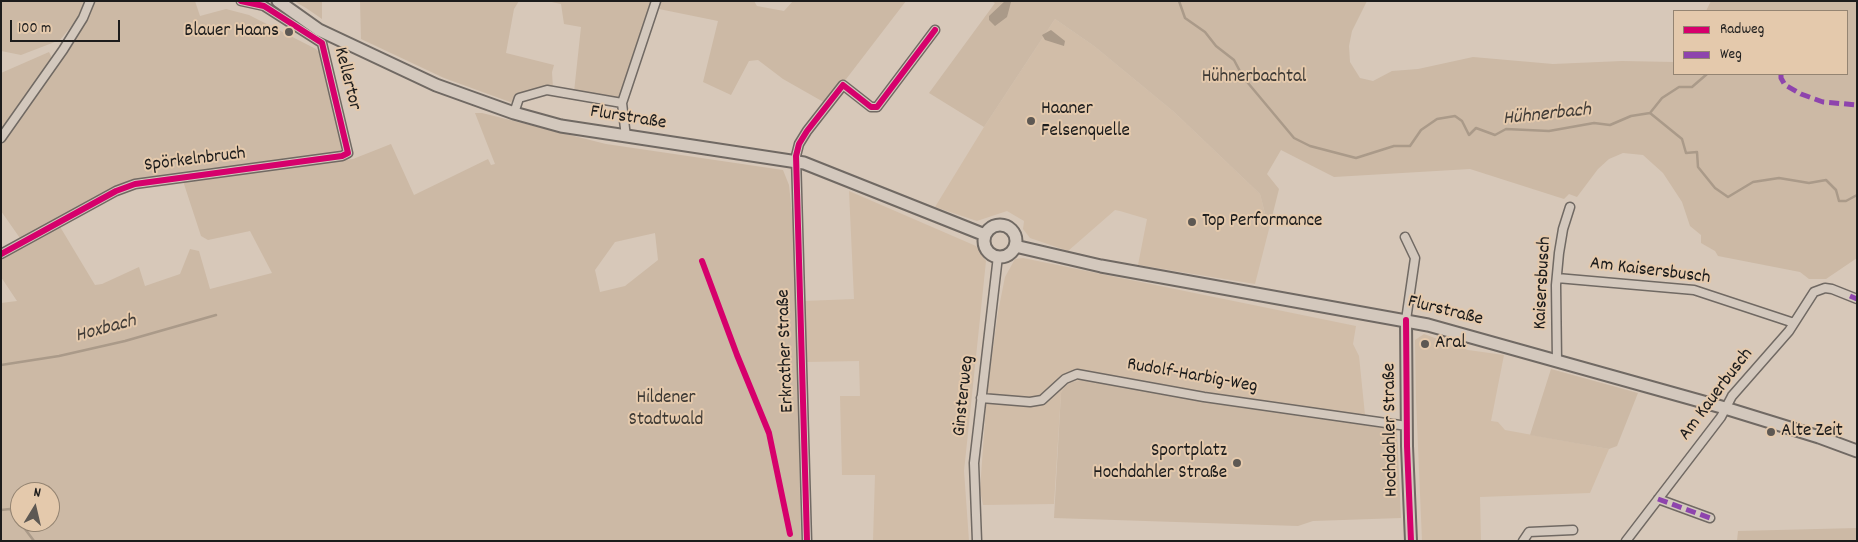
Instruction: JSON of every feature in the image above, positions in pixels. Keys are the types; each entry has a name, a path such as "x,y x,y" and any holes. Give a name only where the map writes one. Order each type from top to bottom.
{"main road":[{"name":"Flurstraße","path":"278,1 319,30 436,84 514,113 561,126 795,161 819,168 985,235"},
{"path":"1002,225 1012,230 1015,235 1015,246 1008,254 998,256 987,250 985,235 991,227 1002,225"},
{"name":"Flurstraße","path":"1015,246 1101,266 1406,320 1725,408 1819,437 1857,451"}],"street":[{"path":"1,138 63,50 90,1"},
{"name":"Kellertor","path":"241,1 264,6 322,44 348,153"},
{"path":"626,137 622,103 656,1"},
{"path":"795,161 799,144 843,85 871,107 877,107 935,30"},
{"path":"514,113 519,98 547,90 622,103"},
{"name":"Spörkelnbruch","path":"1,254 116,191 135,184 342,156 348,153"},
{"name":"Erkrather Straße","path":"795,161 807,541"},
{"name":"Kaisersbusch","path":"1557,362 1557,278 1563,229 1570,207"},
{"path":"1405,237 1415,258 1406,320"},
{"name":"Ginsterweg","path":"977,541 974,463 998,256"},
{"name":"Am Kaisersbusch","path":"1557,278 1694,290 1794,323"},
{"name":"Am Kauerbusch","path":"1626,541 1732,396 1794,323 1808,298 1819,289 1832,289 1857,299"},
{"name":"Hochdahler Straße","path":"1406,320 1411,541"},
{"name":"Rudolf-Harbig-Weg","path":"981,398 1030,402 1042,400 1065,379 1077,374 1204,397 1407,426"},
{"path":"1658,499 1710,518"},
{"path":"1523,541 1529,532 1573,530"}],"shaded area":[{"path":"1005,1 1011,2 1007,17 995,26 989,20 989,16"},
{"path":"1055,19 1094,46 1174,112 1260,194 1269,229 1255,284 1138,265 1147,219 1120,211 1115,210 1068,251 1030,238 1023,229 1024,221 1007,211 977,221 935,207 984,127"},
{"path":"1051,30 1065,41 1064,46 1045,40 1042,35"},
{"path":"849,191 976,246 986,261 964,471 969,541 873,541 875,475 842,475 840,396 860,396 859,361 807,362 804,301 854,299"},
{"path":"1023,258 1356,326 1353,344 1359,356 1365,415 1362,417 1215,396 1087,371 1086,380 1072,382 1064,387 1061,393 1054,504 983,505 980,490 987,391 998,312 1005,277 1015,259"},
{"path":"1424,334 1468,350 1504,355 1491,421 1498,422 1505,430 1609,449 1590,493 1480,497 1481,541 1422,541 1415,340"}],"green space":[{"path":"1,1 86,1 79,17 60,40 21,55 1,51"},
{"path":"93,1 195,1 200,16 226,9 249,15 316,49 321,54 343,145 340,152 143,179 22,241 1,211 1,146 6,135 1,128 1,73 49,52 55,64"},
{"path":"294,1 322,1 322,19 306,8"},
{"path":"360,1 519,1 514,9 506,53 554,65 552,72 553,89 527,94 521,106 444,78 361,39"},
{"path":"547,1 653,1 619,100 574,92 581,27 564,24 561,4"},
{"path":"660,1 754,1 757,6 784,11 793,1 906,1 827,104 783,79 758,60 749,61 731,95 703,82 718,21 659,9"},
{"name":"Hühnerbachtal","path":"991,1 1367,1 1352,31 1349,46 1350,62 1360,78 1373,81 1392,71 1418,69 1473,57 1553,64 1622,61 1673,62 1673,75 1848,75 1848,10 1706,10 1711,1 1857,1 1857,258 1826,279 1809,279 1800,272 1718,256 1715,251 1701,243 1701,235 1690,226 1682,202 1663,173 1643,155 1623,153 1609,159 1598,169 1577,197 1569,194 1564,199 1470,169 1334,177 1281,150 1267,174 1279,189 1269,229 1260,194 1174,112 1094,46 1055,19 984,127 929,93 995,3"},
{"name":"Hildener Stadtwald","path":"475,113 482,113 606,144 783,170 789,185 794,232 801,541 1,541 1,303 17,301 1,277 1,258 59,225 95,285 102,284 139,267 145,286 180,274 190,249 199,251 210,289 272,273 250,231 208,240 201,236 183,181 353,159 391,144 414,195 488,159 491,165 495,164","holes":["655,233 658,260 625,286 600,292 595,270 615,242"]},
{"path":"1551,369 1638,393 1617,446 1609,449 1530,435"},
{"path":"1086,380 1206,401 1397,430 1401,518 1313,521 1298,526 1054,518 1061,393 1064,387 1072,382"},
{"path":"1857,528 1857,541 1737,541 1738,531"}],"waterway":[{"name":"Hühnerbach","path":"1179,1 1185,18 1205,32 1216,46 1234,60 1243,77 1294,138 1310,146 1356,158 1394,146 1410,146 1421,130 1437,119 1455,116 1462,121 1469,135 1476,128 1495,135 1506,129 1549,131 1594,123 1610,125 1631,116 1650,113 1682,139 1686,153 1697,152 1698,167 1715,188 1728,197 1753,182 1779,178 1809,183 1826,180 1836,190 1839,201 1846,201 1857,195"},
{"path":"1650,113 1662,98 1679,87 1692,87 1706,75"},
{"name":"Hoxbach","path":"1,365 59,356 125,341 216,315"},
{"path":"1,510 10,509 34,541"}],"marked path":[{"path":"1781,75 1785,85 1801,94 1823,102 1857,105"},
{"path":"1850,296 1857,299"},
{"path":"1658,499 1710,518"}],"cycle path":[{"path":"1,254 116,191 135,184 342,156 348,153 322,43 264,6 241,1"},
{"path":"807,541 796,156 799,144 843,85 871,107 877,107 935,30"},
{"path":"702,261 737,355 769,433 790,534"},
{"path":"1406,320 1407,446 1411,541"}],"place":[{"name":"Blauer Haans","path":"289,32"},
{"name":"Haaner Felsenquelle","path":"1031,121"},
{"name":"Top Performance","path":"1192,222"},
{"name":"Aral","path":"1425,344"},
{"name":"Alte Zeit","path":"1771,432"},
{"name":"Sportplatz Hochdahler Straße","path":"1237,463"}]}
